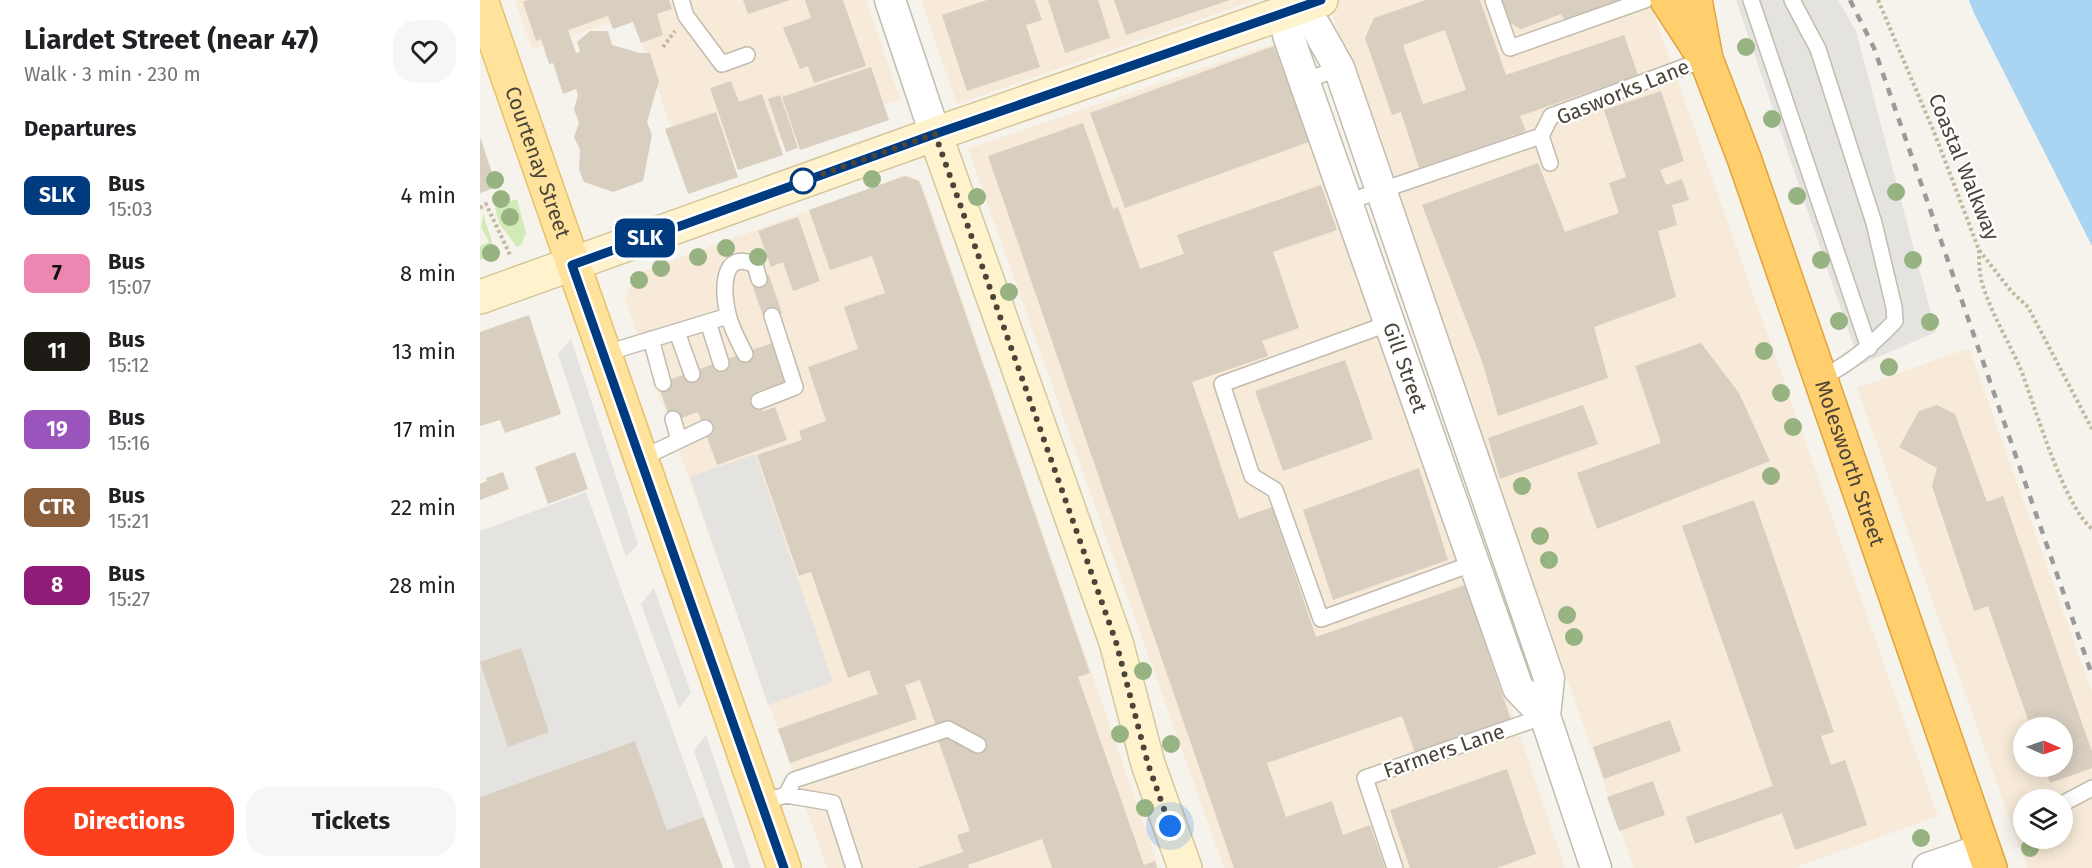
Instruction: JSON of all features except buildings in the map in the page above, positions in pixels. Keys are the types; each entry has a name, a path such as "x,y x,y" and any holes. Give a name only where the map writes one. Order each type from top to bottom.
{"highway":[{"name":"Molesworth Street","path":"1667,0 1706,59"},
{"name":"Molesworth Street","path":"1695,0 1706,59 1821,378 1987,859"}],"main road":[{"name":"Courtenay Street","path":"481,0 640,459 774,799 784,868"}],"street":[{"path":"890,0 935,134 1116,642 1148,764 1185,868"},
{"path":"480,297 1304,3"},
{"name":"Gill Street","path":"1304,3 1340,68 1382,190 1440,413 1474,563 1518,688 1545,716"},
{"name":"Gill Street","path":"1304,3 1288,35 1390,324 1440,413 1549,678 1545,716 1596,868"},
{"path":"1928,868 1987,859"}],"lane":[{"path":"681,0 686,16 722,64 747,55"},
{"path":"1493,0 1510,48 1645,0"},
{"path":"1751,0 1869,348"},
{"path":"1792,0 1818,50 1875,223 1895,321 1869,348 1848,365 1821,378"},
{"name":"Gasworks Lane","path":"1550,163 1541,136 1551,116 1706,59"},
{"path":"1305,81 1340,68"},
{"path":"1347,202 1541,136"},
{"path":"745,354 728,316 725,289 727,269 735,262 746,261 755,265 759,279"},
{"path":"762,400 795,387 772,315"},
{"path":"603,354 728,316"},
{"path":"708,322 721,363"},
{"path":"1390,324 1222,384 1252,476 1275,490 1321,619 1474,563"},
{"path":"677,332 692,374"},
{"path":"651,339 663,383"},
{"path":"673,418 680,440"},
{"path":"640,459 705,428"},
{"name":"Farmers Lane","path":"1395,868 1365,778 1545,716"},
{"path":"774,799 794,780 948,729 978,745"},
{"path":"2073,798 2092,788"},
{"path":"774,799 833,803 854,868"}],"path":[{"name":"Coastal Walkway","path":"1878,0 1934,132 1978,250 2011,291 2028,307 2092,429"},
{"path":"480,208 486,204 502,240"},
{"path":"1978,250 1982,283 1992,309 2021,370 2065,483 2080,515 2092,529"}],"shaded area":[{"path":"515,0 866,0 900,99 687,173 632,15 532,49"},
{"path":"921,0 1255,0 957,104"},
{"path":"1649,0 1938,816 1794,868 1634,868 1327,1"},
{"path":"1736,0 1838,0 1856,31 1936,332 1860,365"},
{"path":"1284,40 1565,868 1224,868 968,149"},
{"path":"905,175 921,181 1159,868 827,868 625,299 635,274"},
{"path":"571,339 638,544 626,557 558,354"},
{"path":"1969,348 2092,692 2092,868 2027,868 2020,849 2073,849 2073,789 2013,789 2013,828 1857,388"},
{"path":"755,454 833,682 768,705 690,477"},
{"path":"586,492 704,817 667,830 635,741 480,797 480,531"},
{"path":"654,588 691,693 679,708 641,604"},
{"path":"706,735 751,868 735,868 694,751"}],"green space":[{"path":"517,199 526,233 521,245 517,247 499,223 495,207"},
{"path":"484,212 493,249 492,256 480,260 480,246 489,242 481,227"}],"water":[{"path":"1969,0 2092,0 2092,246 1974,13"}],"railway":[{"path":"1850,0 1874,48 2092,675"}],"bus line":[{"name":"SLK","path":"784,868 572,265 935,134 1250,27 1321,0"}],"route":[{"path":"803,181 935,134 1116,642 1148,764 1170,826"}]}
